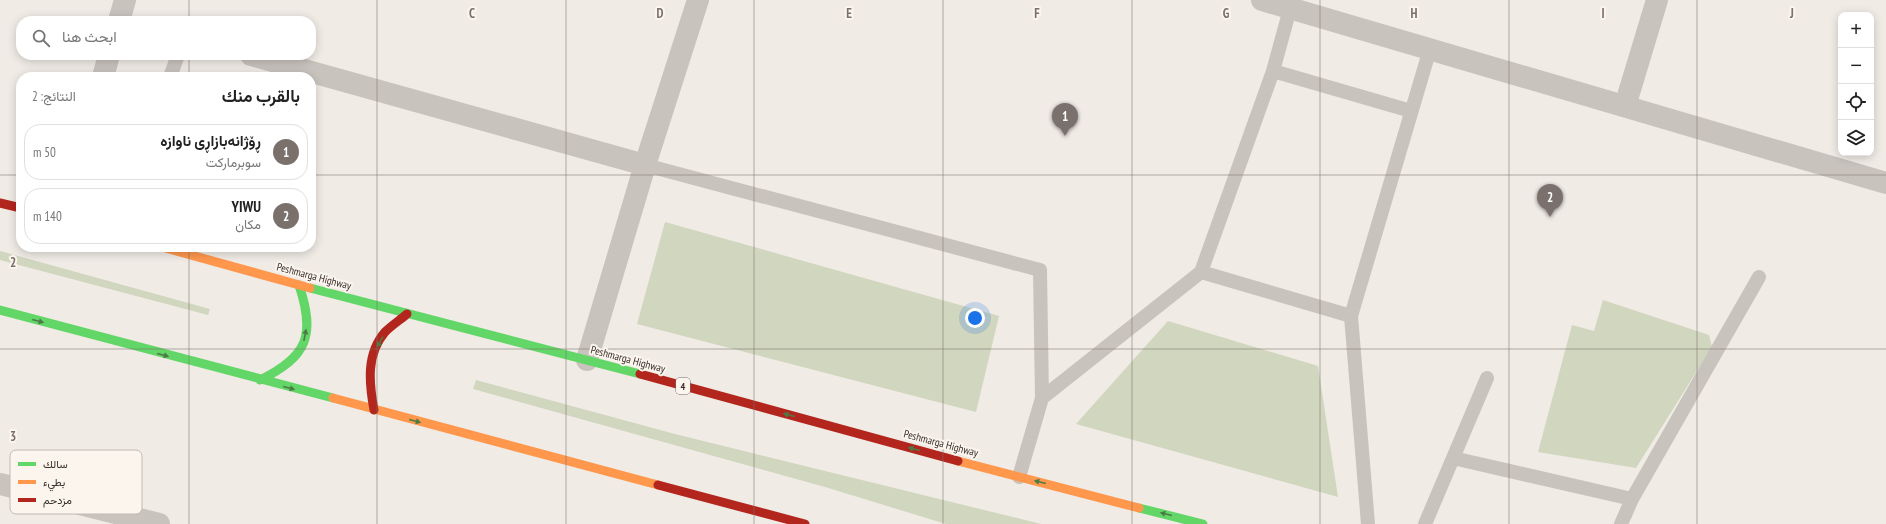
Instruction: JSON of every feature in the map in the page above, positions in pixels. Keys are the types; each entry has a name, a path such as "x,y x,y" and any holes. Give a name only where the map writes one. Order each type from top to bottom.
{"highway":[{"path":"0,202 16,207"},
{"name":"Peshmarga Highway","path":"180,252 1019,477 1204,524"},
{"path":"260,380 292,362 304,344 307,324 306,304 299,285"},
{"path":"0,310 805,524"},
{"path":"374,410 369,378 373,354 384,335 407,314"}],"street":[{"path":"587,360 645,165 698,0"},
{"path":"1262,0 1886,183"},
{"path":"1625,106 1656,0"},
{"path":"104,72 108,60"},
{"path":"264,60 295,72"},
{"path":"316,78 645,165"},
{"path":"0,484 10,487"},
{"path":"119,514 159,524"}],"lane":[{"path":"1042,398 1201,272 1274,71 1290,9"},
{"path":"1368,524 1351,316 1430,49"},
{"path":"172,72 176,60"},
{"path":"1274,71 1411,112"},
{"path":"645,165 1040,270 1042,398 1019,477"},
{"path":"1201,272 1351,316"},
{"path":"1621,524 1632,499 1759,277"},
{"path":"1424,524 1487,378"},
{"path":"1453,458 1632,499"}],"green space":[{"path":"665,222 999,316 976,412 637,324"},
{"path":"0,251 210,309 208,315 0,260"},
{"path":"1603,300 1709,335 1712,347 1636,468 1538,452 1572,325 1594,331"},
{"path":"1168,321 1318,366 1338,497 1076,424"},
{"path":"476,380 675,434 1041,524 946,524 825,487 473,389"}],"traffic: fast":[{"path":"260,380 288,363 304,343 307,331 307,318 299,285"},
{"path":"310,288 640,374"},
{"path":"0,310 333,398"},
{"path":"1139,508 1203,524"}],"traffic: slow":[{"path":"180,252 310,288"},
{"path":"333,398 658,485"},
{"path":"958,461 1139,508"}],"traffic: jam":[{"path":"0,203 16,207"},
{"path":"374,410 370,369 375,350 385,332 407,314"},
{"path":"640,374 958,461"},
{"path":"658,485 805,524"}],"place":[{"name":"ڕۆژانەبازاڕی ناوازە","path":"1065,136"},
{"name":"YIWU","path":"1550,217"}]}
